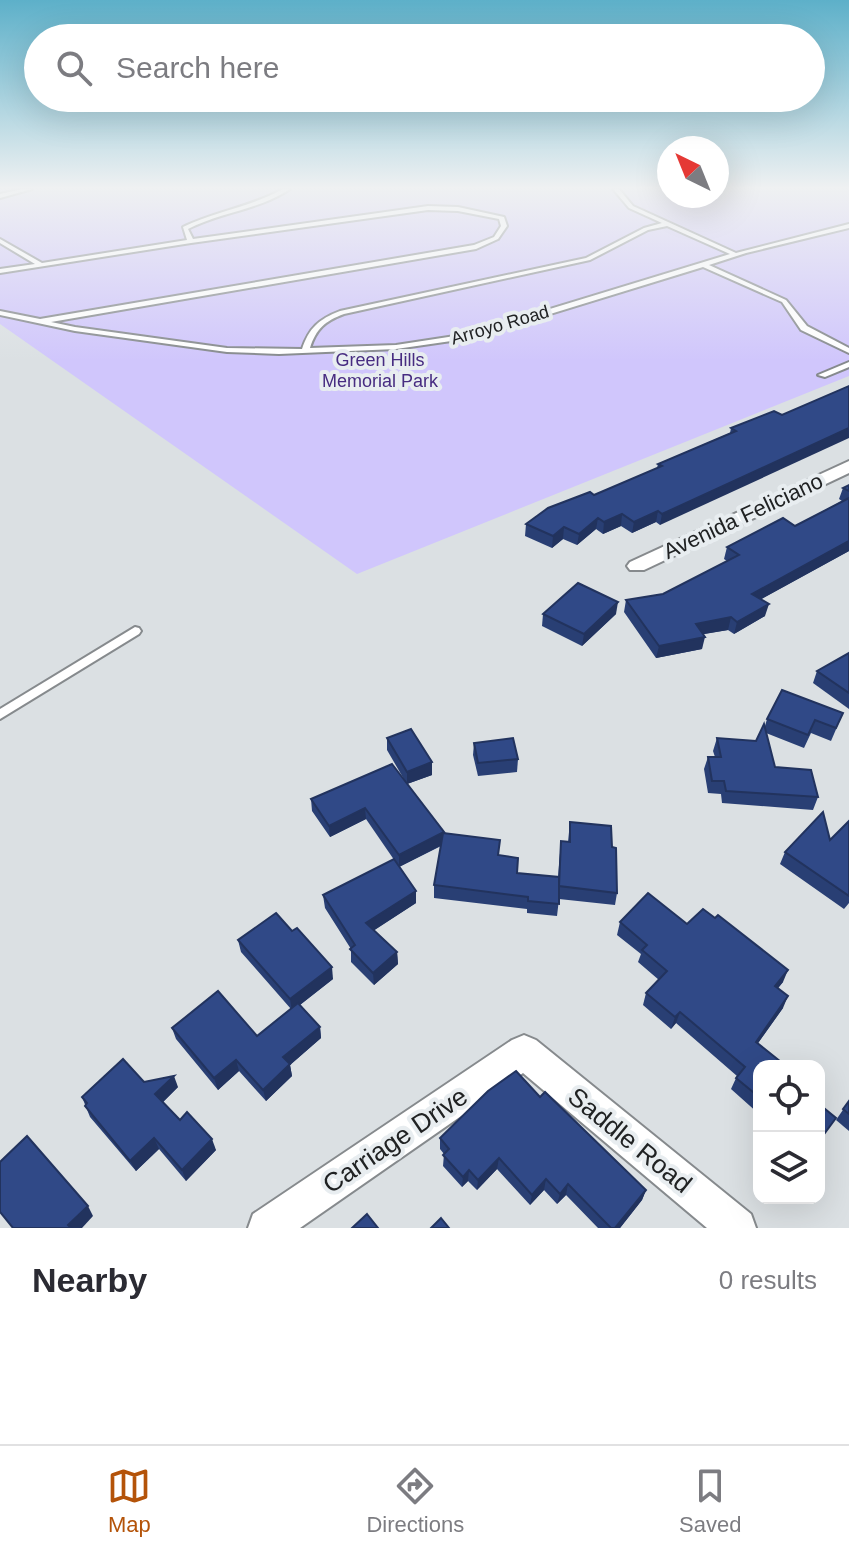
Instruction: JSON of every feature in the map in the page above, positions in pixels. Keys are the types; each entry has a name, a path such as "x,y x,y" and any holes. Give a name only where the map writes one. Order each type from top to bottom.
{"street":[{"name":"Avenida Feliciano","path":"637,566 849,466"},
{"name":"Carriage Drive","path":"267,1228 524,1052"},
{"name":"Saddle Road","path":"524,1052 737,1228"}],"lane":[{"path":"9,246 40,264"},
{"path":"0,271 156,246"},
{"path":"37,322 478,246"},
{"path":"305,351 312,327 342,312 588,259 613,246"},
{"path":"716,246 736,255"},
{"name":"Arroyo Road","path":"0,313 37,322 227,350 305,351 429,344 469,336 770,246"},
{"path":"703,265 784,301 804,328 849,351"},
{"path":"822,375 849,364"},
{"path":"0,715 135,631"}],"green space":[{"name":"Green Hills Memorial Park","path":"0,246 849,246 849,376 357,574 0,324"}],"building":[{"path":"849,386 849,428 662,514 658,511 634,522 622,514 604,522 598,518 579,534 564,527 553,536 526,524 548,508 590,492 594,495 736,431 731,428 774,411 782,415"},
{"path":"849,498 849,541 752,594 769,604 737,622 731,617 696,624 705,637 659,646 626,600 663,594 739,555 727,547 783,518 795,526"},
{"path":"578,583 618,602 584,634 543,614"},
{"path":"849,653 849,693 817,671"},
{"path":"782,690 843,713 836,728 815,720 808,735 767,719"},
{"path":"764,724 775,767 811,770 818,797 726,791 724,781 712,781 708,757 721,757 717,738 756,741"},
{"path":"411,729 432,762 407,772 387,738"},
{"path":"513,738 518,759 478,763 474,743"},
{"path":"392,764 444,832 399,855 365,808 329,826 311,799"},
{"path":"823,812 830,840 849,821 849,896 785,852"},
{"path":"570,822 611,826 612,847 616,848 617,893 559,886 561,841 570,842"},
{"path":"443,833 500,840 498,855 518,858 517,873 559,877 559,904 434,885"},
{"path":"394,859 416,891 366,923 397,952 373,973 350,949 355,945 323,895"},
{"path":"648,893 687,924 703,909 715,918 718,915 788,970 775,986 788,996 756,1042 778,1060 753,1060 753,1092 736,1078 745,1067 680,1012 675,1017 646,993 667,971 642,950 647,945 620,922"},
{"path":"276,913 292,931 297,928 332,967 290,999 238,940"},
{"path":"218,991 257,1036 298,1003 320,1027 283,1057 290,1064 263,1090 236,1060 214,1078 172,1028"},
{"path":"123,1059 144,1082 174,1076 155,1094 180,1120 187,1112 212,1139 182,1170 154,1138 130,1161 85,1106 87,1103 82,1097"},
{"path":"516,1071 540,1097 545,1092 646,1190 615,1228 611,1228 568,1184 560,1194 546,1179 532,1195 499,1158 478,1180 469,1170 463,1177 443,1155 449,1149 440,1138 488,1091"},
{"path":"825,1109 836,1118 825,1133"},
{"path":"27,1136 88,1206 68,1225 71,1228 13,1228 0,1212 0,1162"},
{"path":"367,1214 378,1228 352,1228"},
{"path":"441,1218 449,1228 431,1228"}]}
